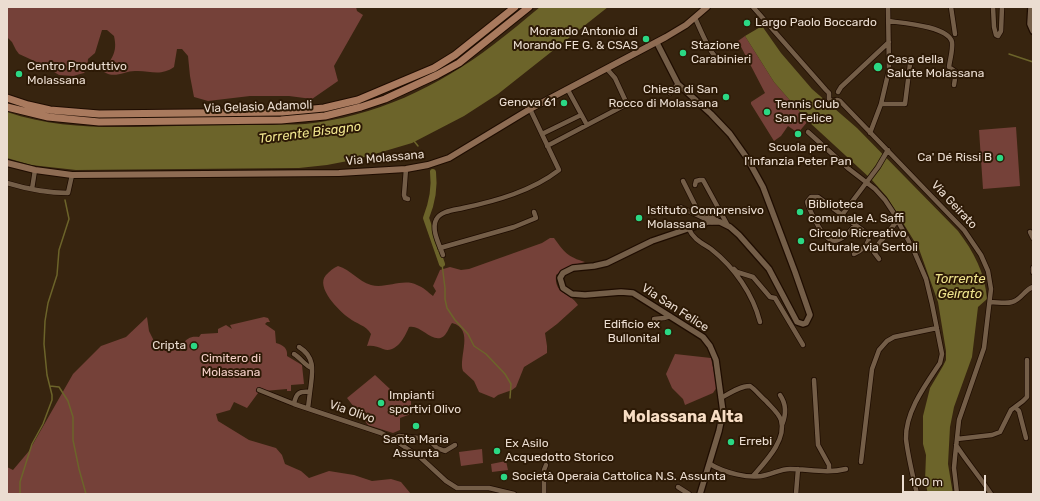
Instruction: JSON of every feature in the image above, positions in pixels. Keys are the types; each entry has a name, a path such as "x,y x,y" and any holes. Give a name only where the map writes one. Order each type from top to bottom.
{"main road":[{"name":"Via Gelasio Adamoli","path":"7,98 50,110 99,114 282,112 324,108 358,100 434,68 455,55 515,7"},
{"name":"Via Gelasio Adamoli","path":"7,107 48,117 99,122 281,120 325,116 385,99 437,76 459,63 529,7"},
{"name":"Via Molassana","path":"7,163 35,170 72,175 308,174 406,169 428,165 443,161 530,109 657,43 676,32 707,7"}],"street":[{"name":"Via Geirato","path":"753,7 829,94 828,97 831,100 837,100 870,132 970,237 981,255 988,271 991,289 984,348 959,420 954,468 957,494"},
{"path":"870,132 881,104 889,70 888,7"},
{"path":"951,7 954,34"},
{"path":"993,7 994,30 998,36 1001,32 1002,7"},
{"path":"1031,7 1030,24 1033,31"},
{"path":"695,18 714,56 722,58"},
{"path":"888,21 936,29 947,35 951,40 952,50 949,67 956,72 954,85"},
{"path":"837,100 839,97 838,92 841,87 889,42"},
{"name":"Via San Felice","path":"657,43 678,84 711,114 730,134 747,158 763,187 810,313 809,319 806,323 803,324 797,322 769,269 739,234 727,224 703,180 696,181 695,185"},
{"path":"881,104 905,104 910,64"},
{"path":"548,146 627,104 615,78 608,69"},
{"path":"670,93 678,84"},
{"path":"568,90 587,125"},
{"path":"829,94 833,90 838,92"},
{"path":"443,255 434,229 436,219 445,212 476,205 515,193 558,171 559,168 530,109"},
{"path":"542,134 581,115"},
{"path":"808,132 849,169 876,189 885,200 914,251 926,279 937,328 941,359 940,363 922,388 914,405 907,432 908,452 917,494"},
{"path":"842,215 867,182 888,150"},
{"path":"406,169 404,196 408,199"},
{"path":"32,189 35,170"},
{"path":"7,183 32,189 68,193 72,175"},
{"name":"Via San Felice","path":"683,181 697,209 720,222 727,224"},
{"path":"854,254 866,245 869,241 869,237 855,225 816,196 811,197 807,202 822,234 832,240 843,238 855,225"},
{"name":"Via San Felice","path":"680,207 712,222"},
{"path":"440,248 514,227 536,218 534,212"},
{"path":"878,258 873,250 897,221"},
{"name":"Via San Felice","path":"700,494 710,464 723,412 716,360 709,343 704,337 630,292 585,295 572,294 563,288 560,278 563,273 569,269 607,263 644,244 712,222 720,222"},
{"path":"689,229 690,234 711,249 727,264 737,272 753,277 770,297 775,298 803,345"},
{"path":"1030,232 1033,238"},
{"path":"727,264 747,290 756,306 760,322"},
{"path":"990,302 1012,302 1032,287"},
{"path":"654,319 670,316"},
{"path":"861,462 872,369 879,350 887,341 894,337 937,328"},
{"path":"299,347 309,356 312,368 308,408"},
{"path":"294,354 302,359 308,367 312,368"},
{"path":"957,439 992,435 1000,432 1010,410 1027,397 1027,360"},
{"path":"814,380 818,445 828,465 829,471"},
{"path":"721,398 736,390 750,386 776,411 782,425"},
{"name":"Via Olivo","path":"260,390 264,393 294,404 381,433 393,439 420,458 456,488 489,488 514,494"},
{"path":"294,404 297,394 300,392 310,392"},
{"path":"753,476 768,458 777,444 781,434 786,413 785,405 780,396"},
{"path":"1015,407 1019,411 1026,438"},
{"path":"393,439 399,436 428,439 437,448 445,451 455,445"},
{"path":"956,446 991,494"},
{"path":"710,464 719,469 733,473 753,476 766,476 775,471 787,469 829,471 846,469"},
{"path":"544,494 544,470 546,465"},
{"path":"796,494 798,469"},
{"path":"678,486 689,494"}],"green space":[{"path":"7,7 356,7 357,11 363,15 334,66 338,81 312,99 289,96 250,96 208,101 194,97 188,56 182,49 177,49 174,67 164,72 131,71 112,75 104,72 113,55 115,47 114,36 107,30 102,30 95,53 88,59 87,69 84,73 73,76 59,75 43,65 19,54 12,42 7,37"},
{"path":"745,36 774,82 808,121 798,133 788,126 781,136 774,141 751,104 751,102 765,93 738,41"},
{"name":"Ca' Dé Rissi B","path":"1016,127 1020,186 983,189 979,130"},
{"path":"550,238 554,238 570,256 585,262 567,267 556,275 557,286 578,305 545,333 547,353 524,367 516,387 494,398 479,392 474,381 463,371 462,358 464,337 463,331 459,326 452,323 444,336 440,338 431,336 418,328 409,327 399,344 392,349 388,350 367,346 371,334 369,331 345,315 334,304 324,286 323,280 326,275 338,266 371,285 383,286 400,283 412,283 421,287 433,296 436,291 433,286 440,270 450,267 461,270 469,269 542,243"},
{"name":"Cimitero di Molassana","path":"147,317 149,331 154,341 182,345 189,338 199,337 201,334 218,333 218,329 226,325 232,329 230,325 264,317 268,318 270,322 265,324 275,331 276,343 284,347 287,351 287,356 302,365 304,384 291,385 291,391 287,391 287,389 264,391 261,389 247,408 234,402 230,410 216,414 218,421 249,440 276,448 282,455 285,464 301,471 309,478 329,471 354,475 372,481 391,479 401,482 411,494 7,494 7,467 13,470 29,451 73,374 101,346 126,337"},
{"path":"675,354 711,358 717,387 713,393 685,405 683,399 672,388 666,374"},
{"name":"Impianti sportivi Olivo","path":"375,375 390,389 411,400 411,414 400,418 400,430 393,433 368,425 347,398"},
{"path":"482,449 483,463 461,466 459,452"},
{"path":"506,461 508,470 492,472 491,464"}],"water":[{"name":"Torrente Bisagno","path":"540,7 608,7 498,94 464,116 412,143 358,159 327,165 299,168 76,170 31,165 7,158 7,112 28,118 70,125 113,127 301,124 356,115 404,98 428,87 472,60 493,45"},
{"name":"Torrente Geirato","path":"762,26 781,53 812,89 857,128 958,231 978,263 984,280 987,299 978,307 972,357 954,407 950,427 948,464 953,494 928,494 925,481 926,455 923,444 923,416 930,388 946,360 946,351 938,302 919,249 887,197 871,179 808,121 774,82 745,36"}],"waterway":[{"path":"1009,54 1033,62"},
{"path":"414,141 418,146"},
{"path":"433,172 434,184 430,207 426,218 442,264"},
{"path":"20,494 20,482 32,444 43,424 52,400 47,375 44,344 45,321 48,303 57,275 59,250 69,219 65,200"},
{"path":"442,264 447,308 455,320 468,334 474,346 486,354 505,374 511,384 510,398"},
{"path":"50,386 59,387 68,401 73,417 73,440 86,494"}],"place":[{"name":"Largo Paolo Boccardo","path":"747,23"},
{"name":"Morando Antonio di Morando FE G. & CSAS","path":"646,39"},
{"name":"Stazione Carabinieri","path":"683,53"},
{"name":"Casa della Salute Molassana","path":"878,67"},
{"name":"Centro Produttivo Molassana","path":"19,74"},
{"name":"Chiesa di San Rocco di Molassana","path":"726,97"},
{"name":"Genova 61","path":"564,103"},
{"name":"Tennis Club San Felice","path":"767,112"},
{"name":"Scuola per l'infanzia Peter Pan","path":"798,134"},
{"name":"Ca' Dé Rissi B","path":"1000,158"},
{"name":"Biblioteca comunale A. Saffi","path":"800,212"},
{"name":"Istituto Comprensivo Molassana","path":"639,218"},
{"name":"Circolo Ricreativo Culturale via Sertoli","path":"801,241"},
{"name":"Edificio ex Bullonital","path":"668,332"},
{"name":"Cripta","path":"194,346"},
{"name":"Impianti sportivi Olivo","path":"381,403"},
{"name":"Santa Maria Assunta","path":"416,426"},
{"name":"Errebi","path":"731,442"},
{"name":"Ex Asilo Acquedotto Storico","path":"497,451"},
{"name":"Società Operaia Cattolica N.S. Assunta","path":"504,477"}],"district":[{"name":"Molassana Alta","path":"683,417"}]}
